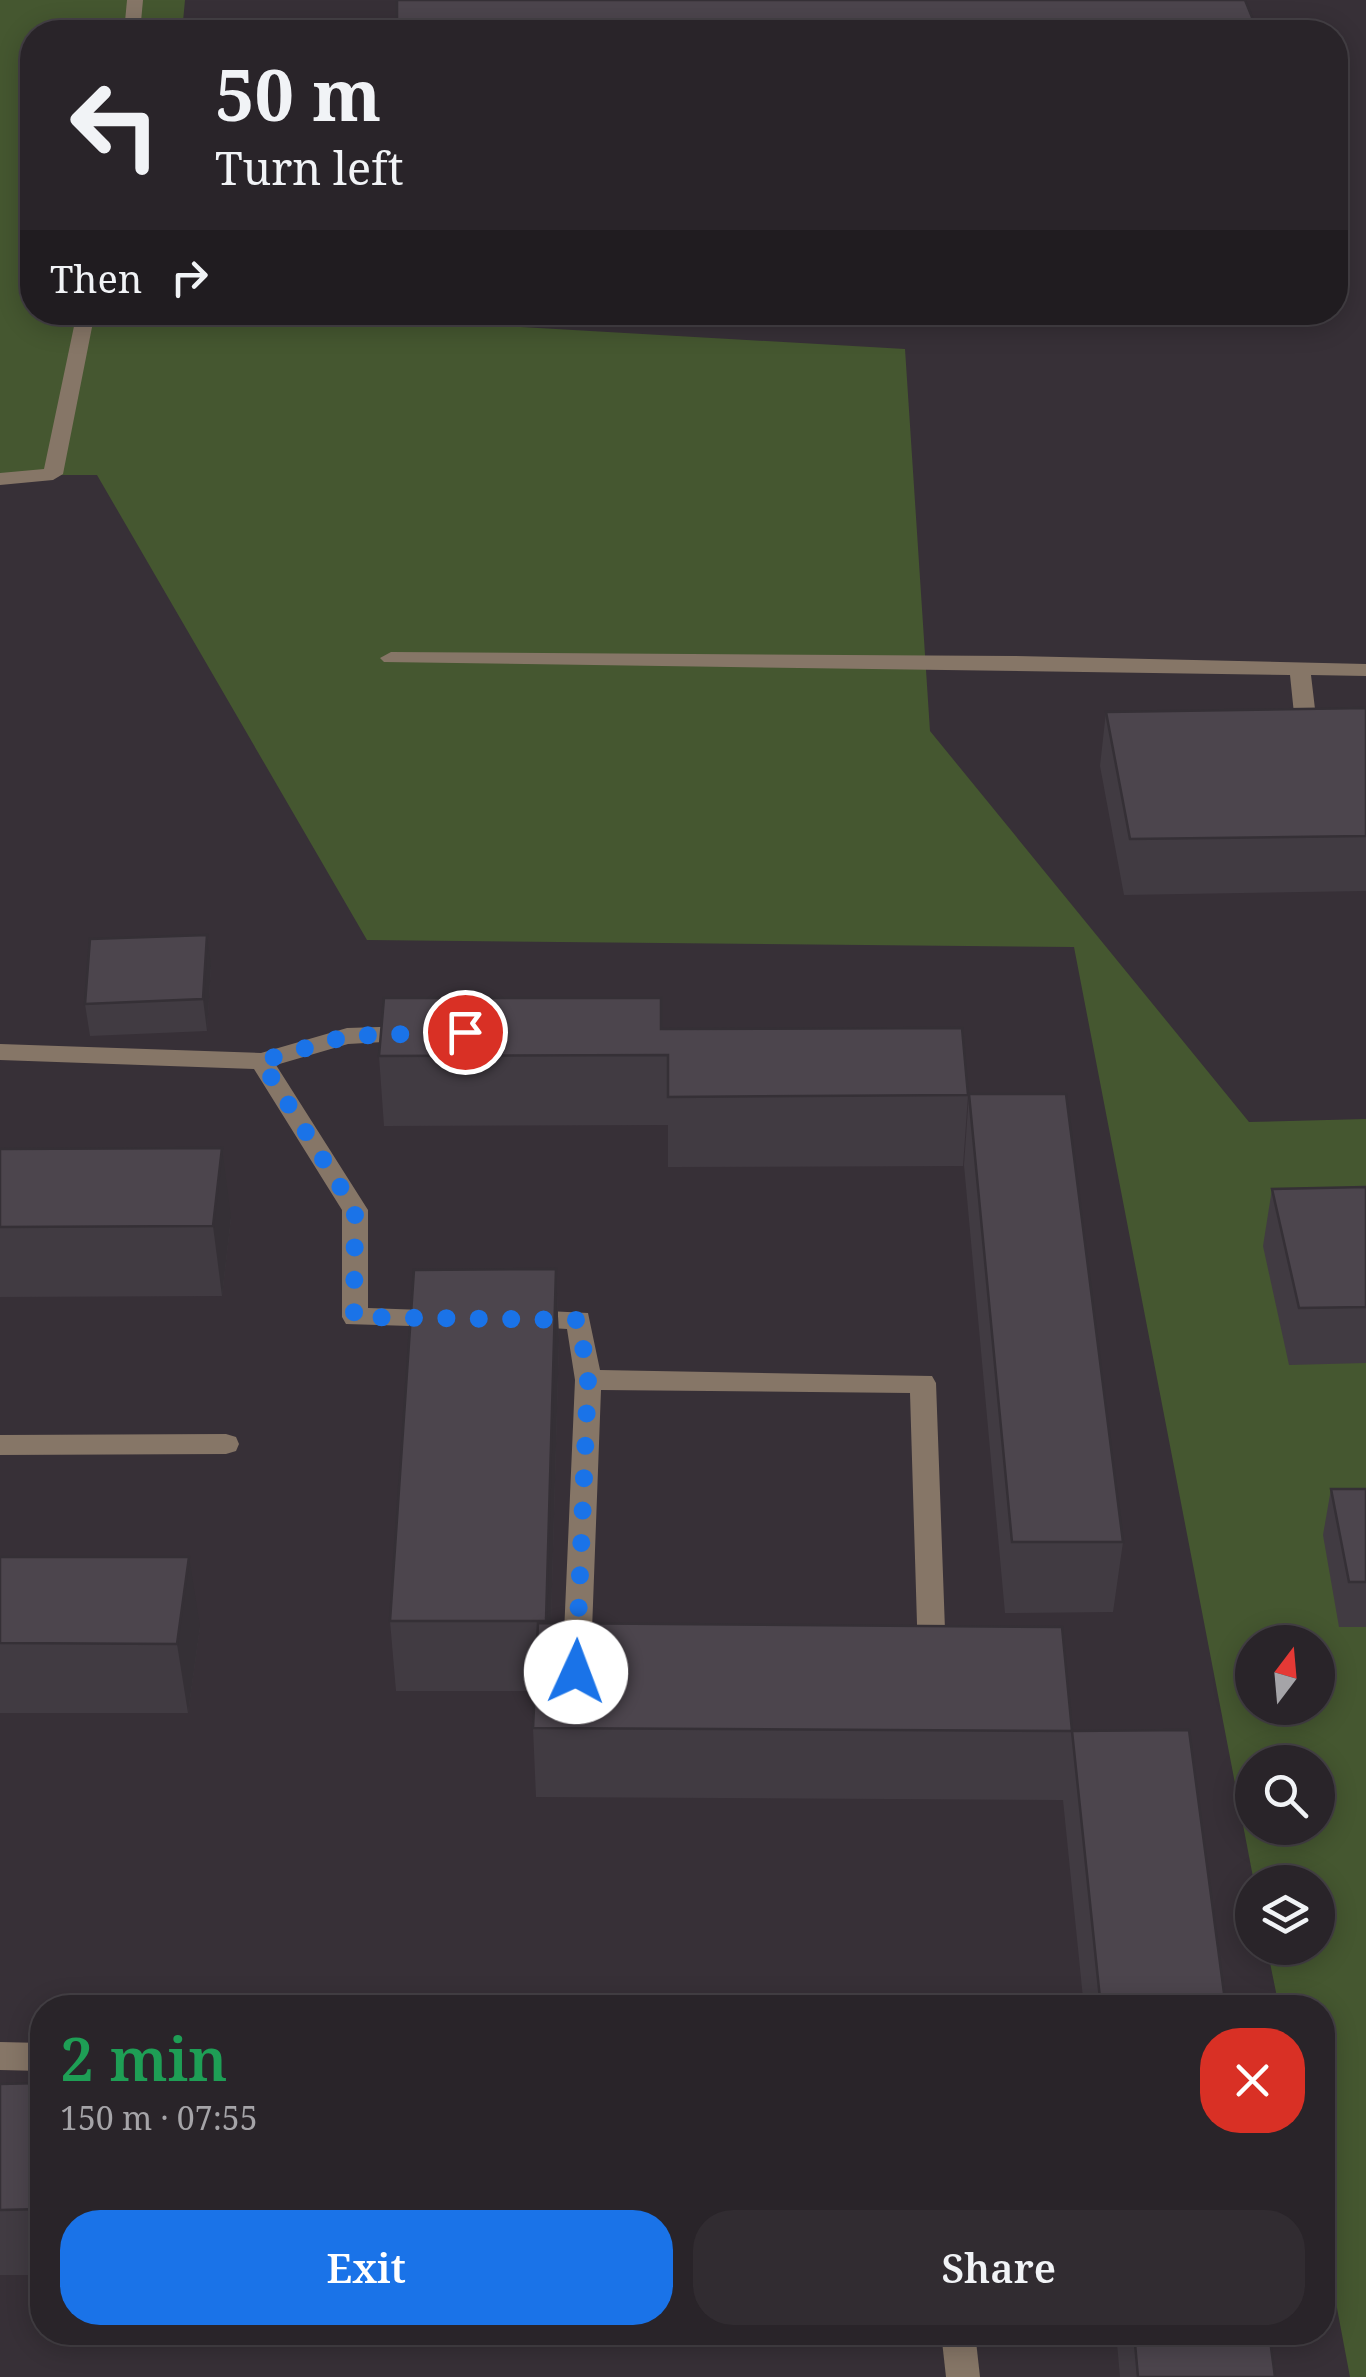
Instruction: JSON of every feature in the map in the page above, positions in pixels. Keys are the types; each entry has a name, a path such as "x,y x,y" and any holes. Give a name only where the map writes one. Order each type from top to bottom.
{"lane":[{"path":"0,479 53,474 83,325"},
{"path":"391,658 1015,662 1366,670"},
{"path":"1300,668 1308,750"},
{"path":"0,1052 261,1061 347,1036 426,1034"},
{"path":"261,1061 355,1210 354,1317 467,1318"},
{"path":"504,1319 579,1320 588,1380 576,1672 596,1672"},
{"path":"588,1380 923,1384 932,1665 913,1666"},
{"path":"0,1445 226,1444"},
{"path":"0,2056 30,2057"},
{"path":"959,2345 962,2377"}],"green space":[{"path":"0,0 185,0 183,20 20,20 20,325 488,325 905,349 930,731 1249,1122 1366,1119 1366,2377 1350,2377 1335,2298 1335,1995 1277,1995 1270,1965 1335,1965 1335,1865 1251,1865 1247,1845 1335,1845 1335,1745 1235,1745 1235,1783 1074,947 367,940 97,475 0,475"}],"building":[{"path":"397,0 1245,0 1253,20 397,20"},
{"path":"1366,708 1366,836 1130,839 1106,712"},
{"path":"207,935 203,999 85,1004 90,939"},
{"path":"384,998 661,998 661,1029 962,1028 968,1095 668,1097 668,1055 379,1056"},
{"path":"969,1094 1066,1094 1123,1542 1012,1542"},
{"path":"222,1148 213,1226 0,1227 0,1149"},
{"path":"1366,1187 1366,1307 1299,1308 1272,1189"},
{"path":"556,1269 546,1621 390,1621 414,1270"},
{"path":"1331,1489 1366,1489 1366,1582 1349,1582"},
{"path":"0,1557 189,1557 177,1644 0,1643"},
{"path":"538,1623 1062,1627 1072,1731 533,1728"},
{"path":"1189,1730 1224,1995 1100,1995 1072,1731"},
{"path":"30,2083 30,2209 0,2210 0,2084"},
{"path":"1135,2345 1271,2345 1275,2377 1138,2377"}],"route":[{"path":"465,1032 347,1036 261,1061 355,1210 354,1317 579,1320 588,1380 576,1672"}]}
